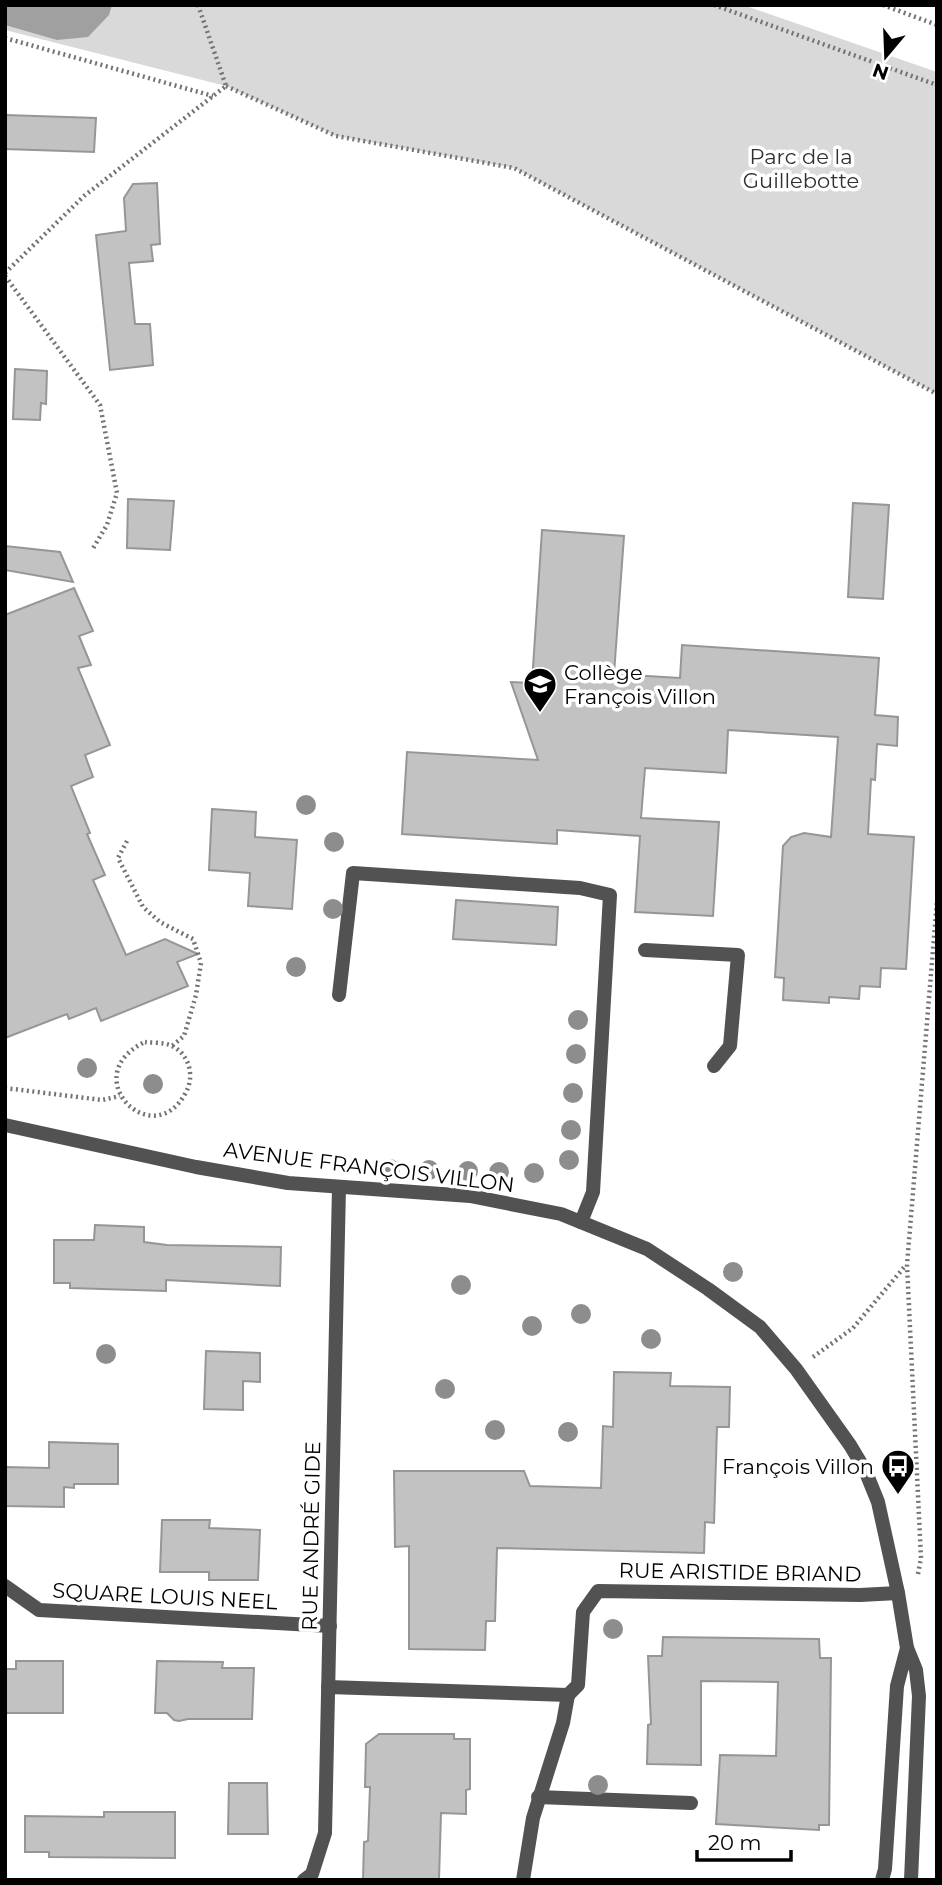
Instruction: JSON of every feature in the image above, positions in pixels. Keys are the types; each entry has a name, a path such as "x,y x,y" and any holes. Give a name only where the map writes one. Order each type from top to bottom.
{"street":[{"path":"339,995 353,873 580,888 610,895 593,1192 581,1222"},
{"path":"645,950 738,955 730,1046 714,1066"},
{"name":"AVENUE FRANÇOIS VILLON","path":"5,1125 195,1167 288,1183 470,1196 561,1214 647,1249 760,1327 796,1368 850,1445 878,1502 907,1648 916,1670 919,1696 911,1880"},
{"name":"RUE ANDRÉ GIDE","path":"304,1880 312,1874 325,1833 339,1186"},
{"name":"SQUARE LOUIS NEEL","path":"5,1586 39,1610 330,1626"},
{"name":"RUE ARISTIDE BRIAND","path":"568,1695 578,1685 583,1612 598,1591 860,1595 898,1593"},
{"name":"AVENUE FRANÇOIS VILLON","path":"882,1880 885,1869 897,1686 907,1648"},
{"path":"328,1687 568,1695 563,1723 538,1797 523,1880"},
{"path":"538,1797 691,1802"}],"path":[{"path":"198,5 226,86 336,136 514,168 937,394"},
{"path":"715,5 937,85"},
{"path":"883,5 937,25"},
{"path":"5,38 214,96"},
{"path":"92,550 107,524 117,493 100,405 5,274 84,195 226,86"},
{"path":"127,841 118,858 143,907 160,922 192,939 201,963 196,995 184,1036 172,1046"},
{"path":"916,1585 922,1558 907,1265 937,901"},
{"path":"145,1042 172,1046 183,1054 189,1063 191,1077 188,1090 176,1108 168,1112 147,1116 134,1110 120,1096 115,1080 125,1055 145,1042"},
{"path":"5,1088 102,1100 120,1096"},
{"path":"796,1368 853,1328 907,1265"}],"green space":[{"name":"Parc de la Guillebotte","path":"5,5 743,5 937,72 937,394 514,168 336,136 226,86 5,30"}],"shaded area":[{"path":"5,5 112,5 109,15 88,37 57,40 5,25"}],"building":[{"path":"5,115 96,118 94,152 5,149"},
{"path":"157,183 160,244 151,245 153,261 129,263 135,324 150,324 153,365 110,370 96,235 126,231 124,198 133,184"},
{"path":"15,369 47,371 46,404 41,403 40,420 13,419"},
{"path":"128,499 174,501 170,550 127,548"},
{"path":"853,503 889,505 883,599 848,597"},
{"path":"542,530 624,536 614,674 680,678 682,645 879,658 875,715 898,717 897,746 877,744 875,780 871,779 868,834 914,837 906,969 881,968 880,987 860,986 859,999 829,997 829,1003 783,1000 784,978 775,977 783,846 791,837 804,833 831,837 838,737 728,730 726,773 645,768 641,818 719,822 713,916 635,912 640,836 557,830 557,844 402,834 407,752 538,760 511,682 532,683"},
{"path":"5,546 60,552 73,582 5,570"},
{"path":"74,588 93,631 79,636 91,665 78,668 110,745 85,755 93,777 71,786 90,833 87,834 105,875 93,880 126,955 165,939 198,954 177,962 188,986 101,1021 96,1008 69,1019 67,1014 5,1038 5,615"},
{"path":"212,809 256,812 255,837 297,840 292,909 248,906 250,873 209,870"},
{"path":"456,900 558,907 556,945 453,939"},
{"path":"95,1225 144,1227 144,1242 167,1245 281,1247 280,1286 166,1280 166,1291 70,1288 70,1283 54,1283 54,1240 94,1240"},
{"path":"206,1351 260,1353 260,1382 243,1381 243,1410 204,1409"},
{"path":"614,1372 671,1373 670,1386 730,1387 729,1427 717,1427 714,1523 705,1522 704,1553 497,1548 495,1621 486,1621 485,1650 409,1649 409,1546 395,1547 394,1471 524,1471 530,1486 601,1488 603,1426 613,1427"},
{"path":"49,1442 118,1444 118,1484 74,1484 74,1488 64,1487 64,1507 5,1506 5,1467 49,1468"},
{"path":"162,1520 210,1520 209,1528 260,1530 258,1580 209,1580 209,1572 160,1572"},
{"path":"663,1637 819,1639 820,1658 831,1658 829,1825 819,1825 819,1830 716,1824 720,1755 776,1756 778,1682 701,1681 701,1765 647,1764 648,1725 651,1724 648,1656 662,1656"},
{"path":"16,1661 63,1661 63,1713 5,1713 5,1669 16,1669"},
{"path":"157,1661 223,1662 222,1668 254,1668 252,1719 179,1721 167,1713 155,1713"},
{"path":"379,1734 454,1734 454,1739 470,1739 470,1789 466,1790 466,1814 441,1813 439,1880 363,1880 370,1787 365,1787 366,1744"},
{"path":"229,1783 267,1783 268,1834 228,1834"},
{"path":"104,1812 175,1812 175,1858 49,1857 49,1852 25,1852 25,1816 104,1817"}],"place":[{"name":"Collège François Villon","path":"540,714"},
{"name":"François Villon","path":"898,1496"}]}
